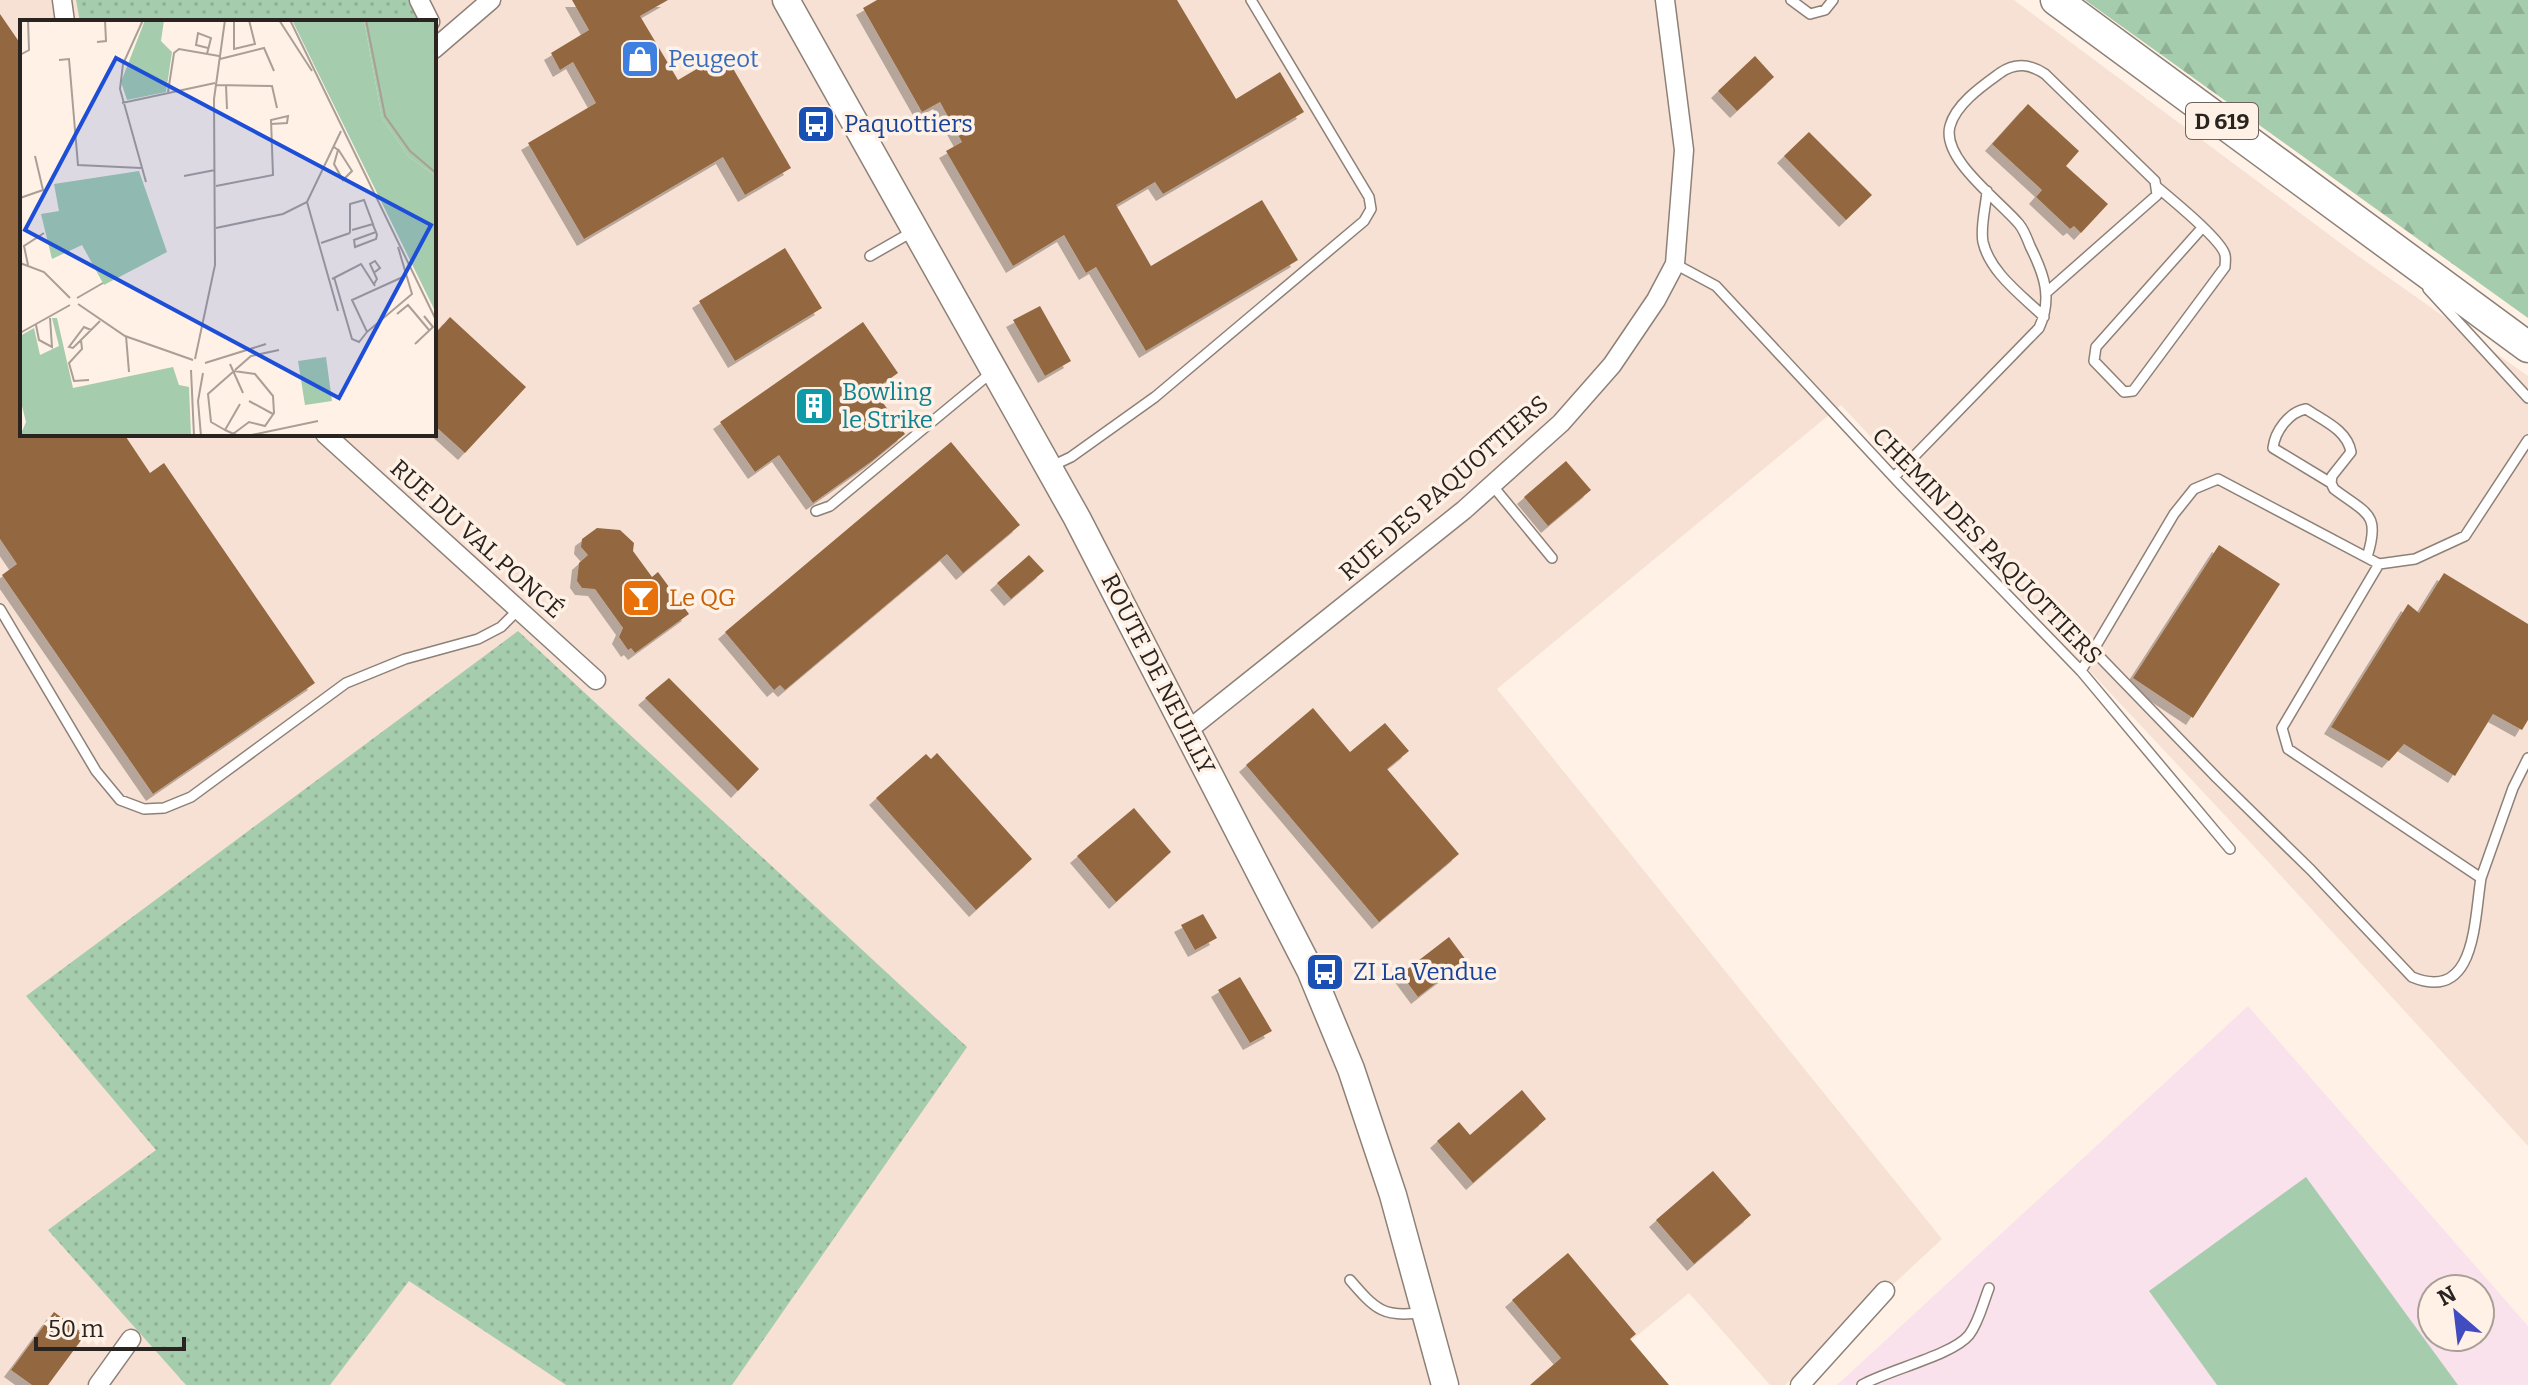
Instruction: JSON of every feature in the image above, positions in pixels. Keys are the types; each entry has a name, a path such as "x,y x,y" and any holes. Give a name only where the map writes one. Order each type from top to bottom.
{"main road":[{"name":"ROUTE DE NEUILLY","path":"786,0 1049,468 1310,970 1351,1069 1393,1195 1445,1385"},
{"name":"D 619","path":"2056,0 2528,347"}],"street":[{"path":"62,0 65,20"},
{"path":"419,0 429,20"},
{"path":"436,41 491,0"},
{"name":"RUE DES PAQUOTTIERS","path":"1187,731 1492,485 1561,423 1612,365 1656,300 1675,264 1684,150 1665,0"},
{"name":"RUE DU VAL PONCÉ","path":"327,436 596,680"},
{"path":"1800,1385 1885,1291"},
{"path":"98,1385 131,1339"}],"lane":[{"path":"1049,468 1071,457 1155,397 1364,221 1371,209 1369,197 1251,0"},
{"path":"1791,0 1810,14 1825,10 1833,0"},
{"path":"1894,477 2039,328 2044,317 2047,292 2043,271 2021,226 1960,162 1948,138 1959,107 2003,71 2022,64 2034,66 2045,74 2155,181 2157,187 2157,195 2047,292"},
{"path":"2157,187 2219,243 2225,253 2225,267 2133,391 2124,392 2094,361 2096,347 2202,228"},
{"path":"1987,191 1983,240 1988,254 1997,269 2044,317"},
{"path":"870,256 915,231"},
{"path":"2387,245 2528,398"},
{"name":"CHEMIN DES PAQUOTTIERS","path":"1675,264 1716,286 2081,671 2230,849"},
{"path":"816,511 830,506 994,370"},
{"path":"2331,483 2332,476 2351,452 2349,441 2306,409 2298,410 2274,440 2273,448 2331,483 2334,489 2370,516 2373,523 2372,540 2367,557"},
{"path":"2081,671 2174,514 2194,489 2218,479 2379,564 2415,559 2465,536 2528,440"},
{"path":"1492,485 1552,558"},
{"path":"2379,564 2282,728 2283,740 2288,749 2481,878"},
{"path":"0,609 96,771 120,800 144,809 164,808 191,797 346,683 405,659 478,639 501,627 519,609"},
{"path":"2093,650 2311,870 2412,977 2426,983 2448,981 2463,968 2481,878 2513,788 2528,758"},
{"path":"1350,1280 1370,1304 1384,1313 1403,1316 1424,1311"},
{"path":"1862,1385 1881,1374 1955,1347 1969,1335 1989,1288"}],"shaded area":[{"path":"0,0 76,0 80,20 20,20 20,436 436,436 436,20 417,20 409,0 2014,0 2351,251 2528,376 2528,1146 2262,855 1841,405 1497,689 1942,1239 1785,1385 1770,1385 1689,1293 1577,1385 0,1385"},
{"path":"2248,1006 2482,1273 2416,1273 2416,1353 2496,1353 2496,1289 2528,1326 2528,1385 1837,1385"}],"green space":[{"path":"76,0 409,0 417,20 80,20"},
{"path":"2085,0 2528,0 2528,318"},
{"path":"518,631 967,1047 732,1385 566,1385 409,1281 330,1385 186,1385 48,1230 156,1150 26,996"},
{"path":"2306,1177 2416,1328 2416,1353 2435,1353 2458,1385 2217,1385 2149,1291"}],"building":[{"path":"572,0 668,0 640,16 678,80 724,53 791,168 745,195 723,157 584,239 528,143 596,103 573,62 560,70 551,53 589,30"},
{"path":"877,0 1177,0 1236,99 1280,72 1304,112 1163,194 1155,182 1116,205 1151,266 1262,200 1298,260 1146,351 1096,267 1086,273 1064,235 1013,266 946,151 962,142 940,102 922,112 863,8"},
{"path":"0,14 20,43 20,436 125,436 150,473 164,463 315,683 153,794 2,575 17,564 0,539"},
{"path":"1755,56 1774,77 1737,111 1718,91"},
{"path":"2028,104 2079,151 2066,166 2108,204 2081,233 2074,226 2070,229 2036,197 2042,190 1992,144"},
{"path":"1809,132 1872,195 1846,220 1784,156"},
{"path":"785,248 822,308 735,361 699,301"},
{"path":"1040,306 1071,361 1045,376 1013,320"},
{"path":"450,317 526,387 465,453 436,427 436,333"},
{"name":"Bowling le Strike","path":"863,322 898,373 874,390 905,434 813,503 779,455 755,472 720,422"},
{"path":"951,442 1020,525 963,573 947,554 785,690 780,685 774,690 725,632"},
{"path":"1566,461 1591,490 1548,526 1524,497"},
{"name":"Le QG","path":"597,528 620,530 634,543 633,551 652,577 658,572 689,614 635,653 631,648 628,650 619,637 623,628 595,589 582,588 577,581 579,563 588,555 581,547 582,539"},
{"path":"2219,545 2280,584 2193,718 2133,678"},
{"path":"1029,555 1044,571 1011,599 997,583"},
{"path":"2444,573 2528,624 2528,720 2522,730 2493,714 2455,776 2404,744 2389,761 2331,727 2408,604 2419,613"},
{"path":"669,678 759,769 738,791 645,698"},
{"path":"1313,708 1350,752 1385,723 1409,751 1387,769 1459,854 1379,922 1246,765"},
{"path":"937,753 1032,859 976,910 876,798 926,754 931,759"},
{"path":"1134,808 1171,852 1116,902 1077,856"},
{"path":"1203,914 1217,938 1195,950 1181,925"},
{"path":"1449,937 1466,960 1418,997 1401,974"},
{"path":"1240,977 1272,1031 1250,1043 1218,990"},
{"path":"1522,1090 1546,1119 1473,1183 1437,1141 1459,1122 1470,1135"},
{"path":"1713,1171 1751,1215 1694,1264 1656,1220"},
{"path":"1568,1253 1636,1334 1630,1339 1669,1385 1530,1385 1561,1358 1512,1300"},
{"path":"54,1312 85,1335 48,1385 32,1385 11,1370"}],"place":[{"name":"Peugeot","path":"640,59"},
{"name":"Paquottiers","path":"816,124"},
{"name":"Bowling le Strike","path":"814,406"},
{"name":"Le QG","path":"641,598"},
{"name":"ZI La Vendue","path":"1325,972"}]}
